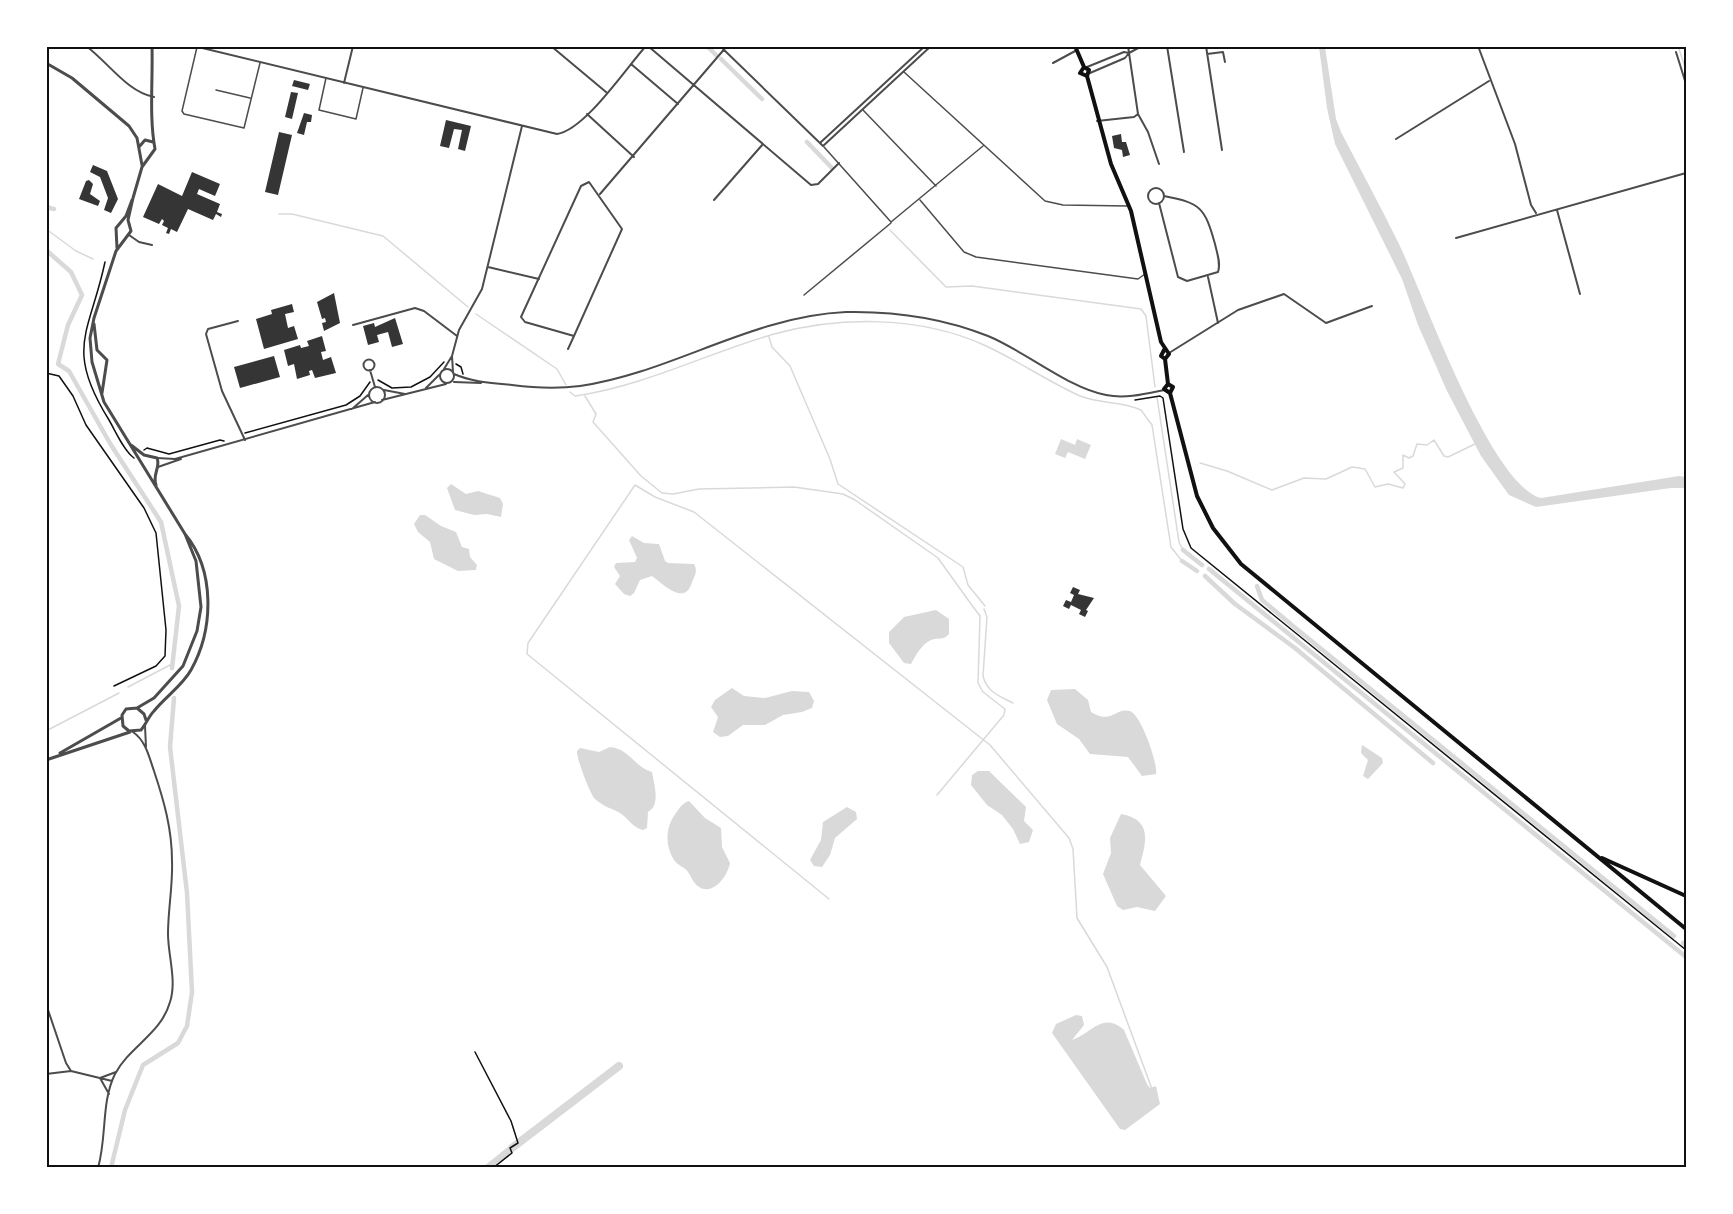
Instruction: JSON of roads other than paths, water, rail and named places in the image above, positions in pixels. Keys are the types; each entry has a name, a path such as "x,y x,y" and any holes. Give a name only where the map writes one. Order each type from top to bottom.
{"main road":[{"path":"1076,48 1086,67 1097,121 1111,164 1129,206 1166,352 1161,354 1165,359 1168,384 1162,391 1170,393"},
{"path":"1086,67 1080,73 1088,74"},
{"path":"1168,384 1173,387 1170,393 1197,496 1213,528 1241,564 1686,929"},
{"path":"1594,853 1686,896"}],"street":[{"path":"86,46 110,65 130,87 154,97"},
{"path":"116,251 127,236 133,198 142,167 155,149 151,134 154,97 152,46"},
{"path":"344,83 353,46"},
{"path":"551,46 606,93"},
{"path":"196,47 551,133 564,133 587,114 647,46 813,186 839,163"},
{"path":"720,46 823,146 925,46"},
{"path":"599,195 727,46"},
{"path":"820,142 931,46"},
{"path":"1128,46 1138,114 1142,118 1159,164"},
{"path":"1088,74 1125,58 1142,46"},
{"path":"1167,46 1184,152"},
{"path":"1206,46 1222,150"},
{"path":"1478,46 1489,81 1515,144 1531,205 1537,213"},
{"path":"1053,63 1076,48"},
{"path":"1086,67 1124,52 1129,53"},
{"path":"1207,54 1223,52 1225,62"},
{"path":"1676,52 1686,84"},
{"path":"46,63 88,90 135,134 154,144"},
{"path":"631,64 678,104"},
{"path":"1396,139 1489,81"},
{"path":"587,114 634,157"},
{"path":"1097,121 1134,117 1138,114"},
{"path":"424,389 440,375 452,356 462,322 480,296 522,126"},
{"path":"135,134 142,167"},
{"path":"139,147 151,134"},
{"path":"714,200 763,144"},
{"path":"140,152 145,156 151,155"},
{"path":"1456,238 1537,213 1557,210 1686,173"},
{"path":"568,349 574,336 622,230 589,182 581,186 522,320 574,336"},
{"path":"1159,203 1152,203 1148,198 1151,190 1160,188 1164,196"},
{"path":"1164,196 1191,202 1206,215 1220,266 1218,272 1187,282 1178,277 1159,203 1164,196"},
{"path":"49,759 141,730 191,670 205,633 207,585 195,549 101,395 92,360 90,338 93,320 116,251 116,228 133,198"},
{"path":"1557,210 1581,294"},
{"path":"120,222 129,224"},
{"path":"117,234 153,245"},
{"path":"488,267 539,279"},
{"path":"1208,277 1218,323"},
{"path":"1166,352 1242,309 1254,307 1284,294 1326,322 1372,306"},
{"path":"353,325 415,308 424,311 457,336"},
{"path":"444,369 462,378 484,382 541,388 579,386 615,378 772,324 830,313 874,312 916,316 968,329 1019,351 1081,387 1098,393 1124,397 1162,391"},
{"path":"93,320 96,347 106,360 101,395"},
{"path":"238,321 208,329 206,334 222,391 245,440"},
{"path":"92,360 97,355 102,355"},
{"path":"451,382 454,373 452,356"},
{"path":"95,368 104,367"},
{"path":"370,370 375,387"},
{"path":"440,375 440,380 446,384"},
{"path":"129,443 141,453 172,460 451,382 484,382"},
{"path":"375,387 392,393 408,394"},
{"path":"350,410 366,399 375,387"},
{"path":"382,389 384,396 382,400"},
{"path":"369,392 370,400 375,402"},
{"path":"146,466 147,458 151,456"},
{"path":"146,466 157,468 183,457"},
{"path":"157,458 154,480 158,489"},
{"path":"49,759 121,718 126,709 137,708 154,698 183,666 197,631 201,607 199,577 185,534"},
{"path":"137,708 144,714 147,750"},
{"path":"98,1167 104,1147 112,1081 116,1072 156,1030 166,1013 172,993 168,937 172,862 171,837 165,804 147,750 139,736 123,726 121,718"},
{"path":"46,1004 66,1063 71,1071"},
{"path":"59,1071 66,1063"},
{"path":"46,1074 71,1071 112,1081"},
{"path":"100,1078 116,1072"},
{"path":"100,1078 109,1094"}],"lane":[{"path":"196,47 182,113 244,128 260,62"},
{"path":"902,70 1046,201 1063,205 1129,206"},
{"path":"326,78 319,110 356,119 363,87"},
{"path":"216,90 252,99"},
{"path":"862,109 936,186"},
{"path":"823,146 891,222"},
{"path":"804,295 983,146"},
{"path":"920,200 964,252 976,257 1138,279 1146,273"}],"waterway":[{"path":"707,46 716,55"},
{"path":"1678,46 1686,70"},
{"path":"721,59 762,99"},
{"path":"807,142 832,168"},
{"path":"46,207 54,209"},
{"path":"279,214 292,214 383,236 468,307"},
{"path":"46,229 76,251 93,259"},
{"path":"890,230 946,287 972,286 1141,309 1146,316 1155,387"},
{"path":"46,250 71,272 82,295 68,325 58,364 69,371 111,445 161,522 179,606 172,668"},
{"path":"476,314 557,369 566,385"},
{"path":"570,392 575,396 626,385 774,334 826,324 853,322 907,324 959,335 996,351 1080,396 1141,410 1152,425 1171,547 1182,561"},
{"path":"769,337 772,347 790,366 830,459 838,484 963,567 968,585 985,606"},
{"path":"585,396 596,414 593,422 641,476 662,493 673,494 699,489 794,487 843,494 938,558 980,616 978,683 983,692 1005,709 1004,715 937,795"},
{"path":"1157,397 1179,542 1183,550"},
{"path":"1200,463 1227,471 1272,490 1304,478 1326,479 1352,467 1365,469 1375,487 1388,484 1403,488 1405,484 1394,472 1403,468 1403,455 1409,458 1413,456 1417,444 1427,445 1434,440 1444,456 1448,457 1475,444"},
{"path":"829,899 527,654 528,643 635,485 655,497 694,512 990,745 1069,838 1073,849 1077,918 1107,967 1152,1089"},
{"path":"1183,550 1202,565"},
{"path":"1182,561 1197,571"},
{"path":"1209,569 1686,957"},
{"path":"1205,576 1235,604 1295,648 1433,763"},
{"path":"1257,586 1262,600 1674,936"},
{"path":"984,609 987,617 983,676 991,690 1013,703"},
{"path":"128,687 172,664"},
{"path":"46,731 119,693"},
{"path":"111,1168 125,1110 143,1065 178,1043 187,1026 192,992 187,893 170,747 174,698"},
{"path":"1683,943 1686,946"},
{"path":"512,1148 619,1066"},
{"path":"488,1168 509,1151"}]}
